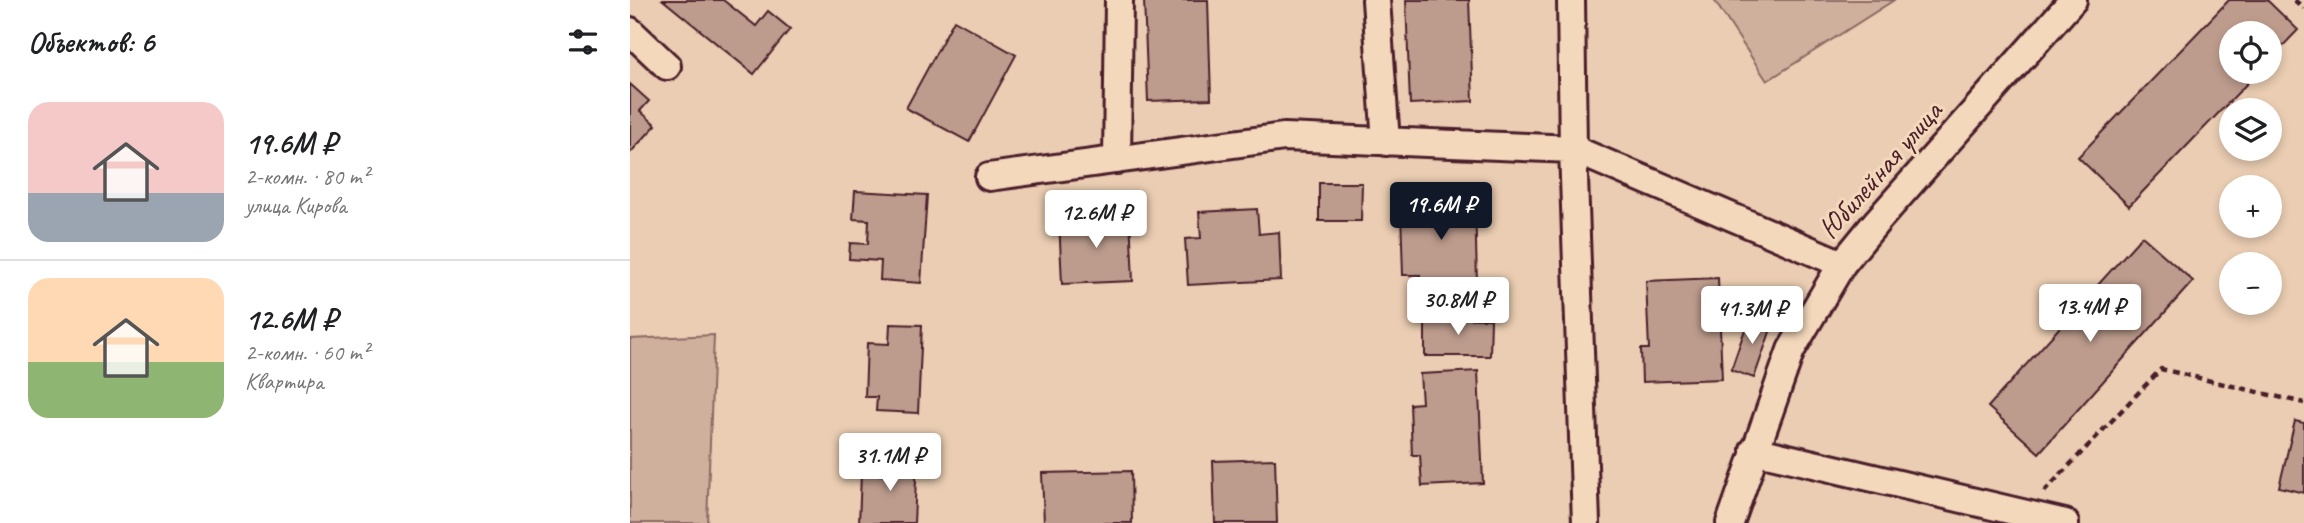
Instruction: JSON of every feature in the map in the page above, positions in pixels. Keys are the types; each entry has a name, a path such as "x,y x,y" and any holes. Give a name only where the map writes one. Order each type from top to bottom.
{"street":[{"path":"1117,160 1119,0"},
{"path":"1376,0 1386,142"},
{"path":"1571,0 1573,149 1586,523"},
{"name":"Юбилейная улица","path":"1730,523 1791,350 1842,264 2073,0"},
{"path":"630,31 667,66"},
{"path":"989,177 1284,137 1573,149 1842,264"},
{"path":"1754,450 2065,523"}],"path":[{"path":"2294,0 2304,8"},
{"path":"2024,513 2161,369 2304,403"}],"shaded area":[{"path":"1714,0 1894,0 1767,81"},
{"path":"714,335 707,523 630,523 630,339"}],"building":[{"path":"663,0 723,0 756,26 768,11 790,29 754,74"},
{"path":"1144,0 1208,0 1211,99 1148,101"},
{"path":"1406,0 1469,0 1473,101 1410,104"},
{"path":"2229,0 2267,0 2298,30 2282,47 2282,21 2219,21 2219,84 2246,84 2233,98 2219,98 2219,113 2129,206 2078,157"},
{"path":"954,20 1016,55 969,142 906,108"},
{"path":"630,84 649,101 640,111 656,125 630,153"},
{"path":"1319,183 1362,183 1361,221 1319,221"},
{"path":"855,191 927,195 921,283 880,280 881,261 849,259 850,243 868,244 869,220 853,219"},
{"path":"1475,197 1477,285 1420,287 1420,275 1403,275 1401,211 1418,211 1417,199"},
{"path":"1257,209 1259,234 1279,232 1281,280 1188,285 1185,239 1201,238 1199,212"},
{"path":"1130,216 1133,281 1062,284 1059,219"},
{"path":"2142,236 2193,281 2039,453 1988,407"},
{"path":"1718,278 1722,379 1642,382 1641,349 1649,349 1646,281"},
{"path":"1750,315 1773,323 1754,378 1731,370"},
{"path":"1425,318 1491,319 1490,356 1425,356"},
{"path":"890,324 922,325 918,413 876,411 877,397 865,397 867,343 889,344"},
{"path":"1478,371 1483,483 1422,486 1420,455 1412,455 1410,404 1422,403 1420,374"},
{"path":"2295,421 2304,423 2304,493 2279,487"},
{"path":"884,456 917,457 914,523 859,523 861,474 884,475"},
{"path":"1275,459 1277,523 1215,523 1213,461"},
{"path":"1131,471 1132,523 1044,523 1042,473"}]}
